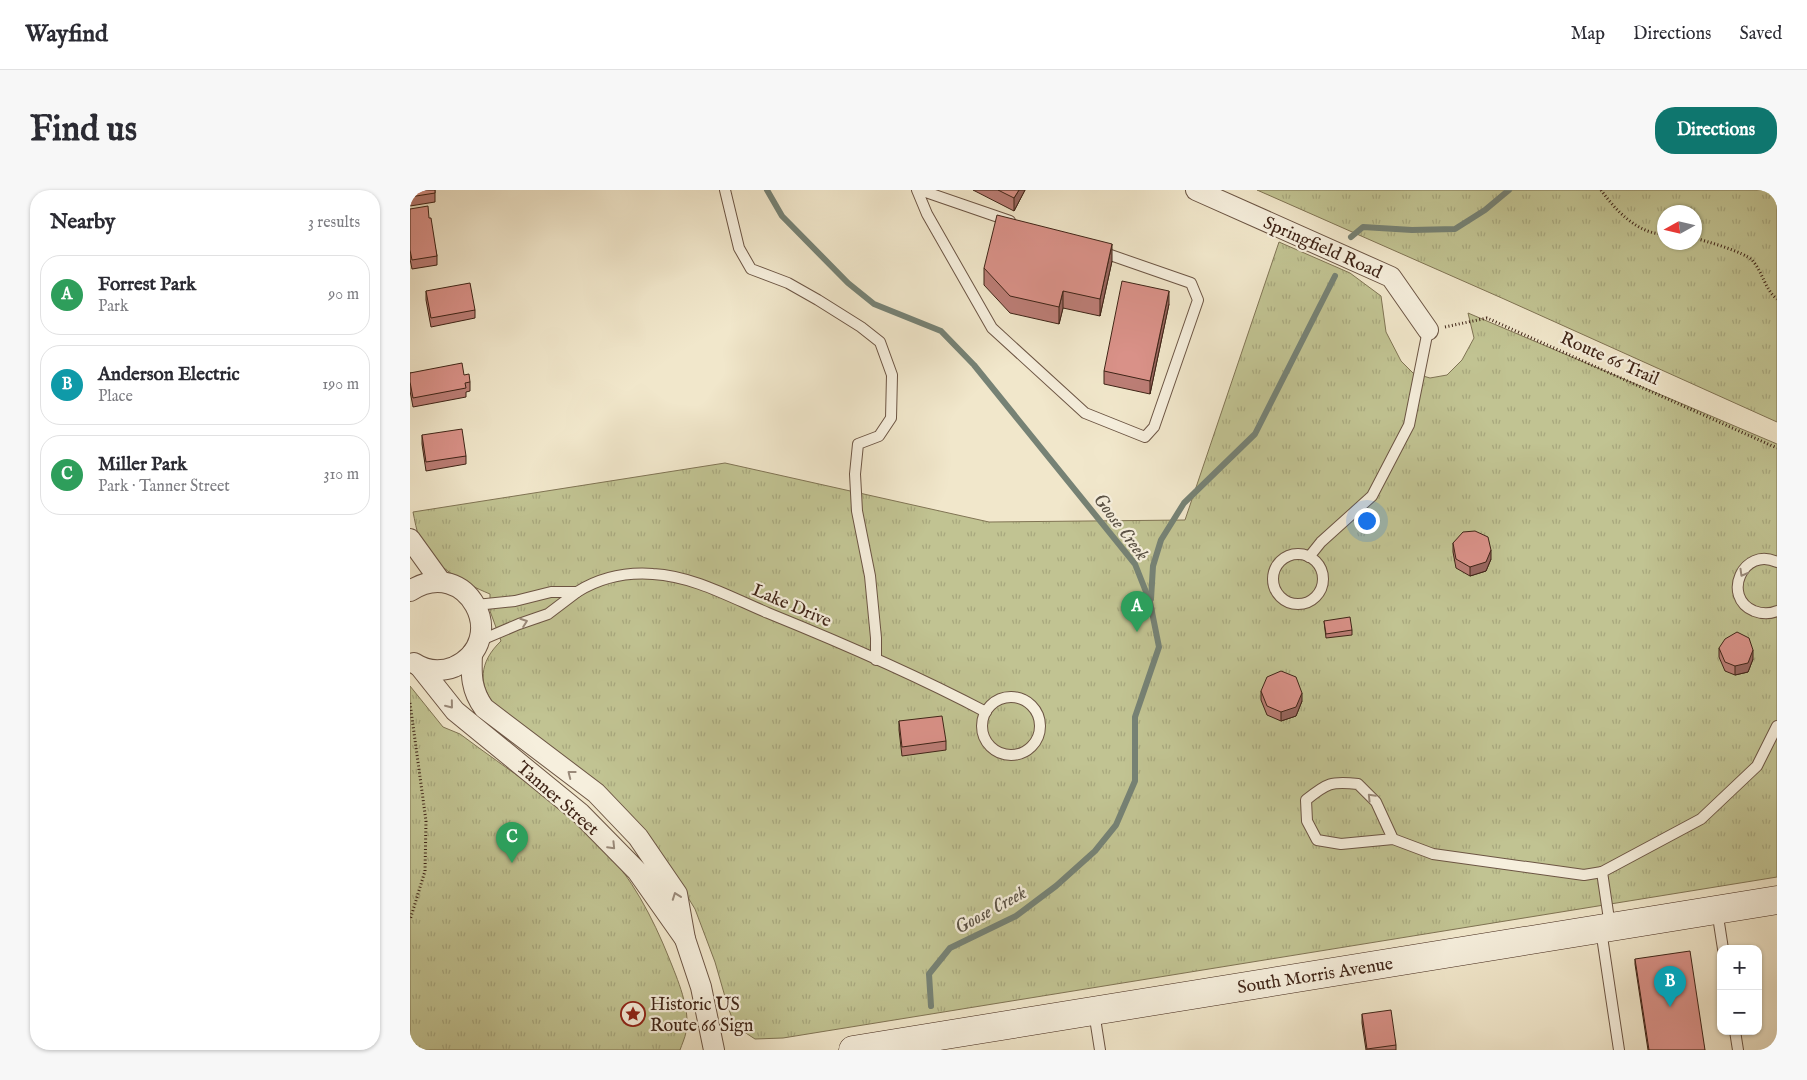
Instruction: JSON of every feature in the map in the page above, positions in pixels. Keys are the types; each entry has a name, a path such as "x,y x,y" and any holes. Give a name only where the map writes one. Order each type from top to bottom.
{"main road":[{"name":"South Morris Avenue","path":"853,1050 1777,900"}],"street":[{"name":"Springfield Road","path":"1196,190 1391,277 1428,330"},
{"path":"410,539 441,582"},
{"path":"410,591 429,582 441,582 455,585 467,593 476,605"},
{"name":"Tanner Street","path":"476,605 481,623 471,672 475,696 484,708 596,793 638,837 677,894 685,939 701,987 714,1050"},
{"path":"415,664 434,670 448,669 461,664 475,648"},
{"name":"Tanner Street","path":"415,664 454,711 580,813 612,845 637,871 685,939"}],"lane":[{"path":"725,190 739,248 751,268 788,283 861,328 880,342 892,375 891,418 879,436 858,444 855,474 857,511 870,576 876,638 876,660"},
{"path":"919,190 1023,225"},
{"path":"919,190 927,214 992,328 1085,413 1145,437 1154,427 1198,300 1191,283 1088,248"},
{"path":"1310,556 1321,542 1372,496 1409,426 1428,330"},
{"path":"1302,554 1310,556 1322,569 1324,577 1323,586 1314,600 1306,604 1289,603 1277,592 1274,577 1275,569 1286,557 1302,554"},
{"path":"1776,614 1757,613 1750,609 1739,596 1738,587 1742,570 1748,564 1756,560 1766,559 1777,562"},
{"name":"Lake Drive","path":"475,648 519,624 548,614 593,582 625,575 654,574 677,577 715,590 942,688 986,712"},
{"name":"Lake Drive","path":"476,605 515,602 551,592 577,592"},
{"path":"1008,697 1026,701 1038,714 1040,732 1036,741 1030,749 1021,754 1011,755 997,751 986,740 983,731 983,721 986,712 992,704 1008,697"},
{"path":"1393,840 1376,802 1358,784 1339,782 1324,785 1306,800 1307,821 1317,840 1341,844 1393,840 1433,854 1584,875 1602,872 1701,819 1757,766 1777,726"},
{"path":"1602,872 1619,1050"},
{"path":"1716,910 1721,945"},
{"path":"1094,1011 1100,1050"},
{"path":"1736,1035 1738,1050"}],"path":[{"path":"1601,190 1620,212 1644,230 1657,233"},
{"path":"1702,241 1742,254 1752,260 1768,290 1777,299"},
{"name":"Route 66 Trail","path":"1428,330 1488,318 1777,448"},
{"path":"410,703 426,821 425,871 410,920"}],"green space":[{"path":"1257,190 1777,190 1777,422 1504,299"},
{"path":"1279,242 1350,273 1381,296 1386,332 1401,361 1413,373 1430,378 1447,375 1462,360 1474,338 1468,313 1777,444 1777,877 783,1038 755,1039 735,1026 715,962 695,909 659,850 614,798 497,708 491,699 486,691 483,674 488,657 501,641 490,611 490,594 459,579 433,557 420,539 413,512 725,463 989,522 1185,520"},
{"path":"410,686 443,727 460,734 551,800 585,829 622,870 640,898 663,943 679,984 687,1014 686,1034 680,1050 410,1050"}],"building":[{"path":"410,190 435,190 435,193 410,197"},
{"path":"998,190 1019,190 1014,198"},
{"path":"428,206 437,256 412,260 410,250 410,209"},
{"path":"997,215 1112,244 1100,299 1063,291 1059,307 1010,296 984,268"},
{"path":"1122,281 1169,291 1150,381 1104,371"},
{"path":"470,283 475,310 431,318 426,291"},
{"path":"462,363 464,375 469,374 470,382 465,383 466,388 413,398 410,373"},
{"path":"462,429 466,456 426,462 422,435"},
{"path":"1475,531 1488,537 1491,550 1486,562 1470,567 1456,559 1453,543 1463,532"},
{"path":"1350,617 1352,630 1326,634 1324,621"},
{"path":"1737,632 1749,638 1753,650 1748,663 1735,666 1725,662 1719,648 1725,639"},
{"path":"1281,671 1296,677 1302,693 1296,707 1281,712 1267,706 1261,691 1267,677"},
{"path":"942,716 946,741 902,747 899,721"},
{"path":"1690,951 1705,1050 1649,1050 1635,959"},
{"path":"1391,1010 1396,1045 1367,1049 1362,1014"}],"waterway":[{"name":"Goose Creek","path":"767,190 782,216 848,283 874,304 941,331 974,365 1135,564 1150,602 1159,647 1135,717 1135,781 1116,825 1095,851 1056,886 1016,916 950,948 929,974 931,1006"},
{"path":"1351,237 1363,227 1412,230 1455,229 1485,210 1509,190"},
{"path":"1151,599 1153,566 1161,540 1184,503 1255,434 1335,276"}],"place":[{"name":"Forrest Park","path":"1137,632"},
{"name":"Miller Park","path":"512,863"},
{"name":"Anderson Electric","path":"1670,1007"},
{"name":"Historic US Route 66 Sign","path":"633,1014"}]}
